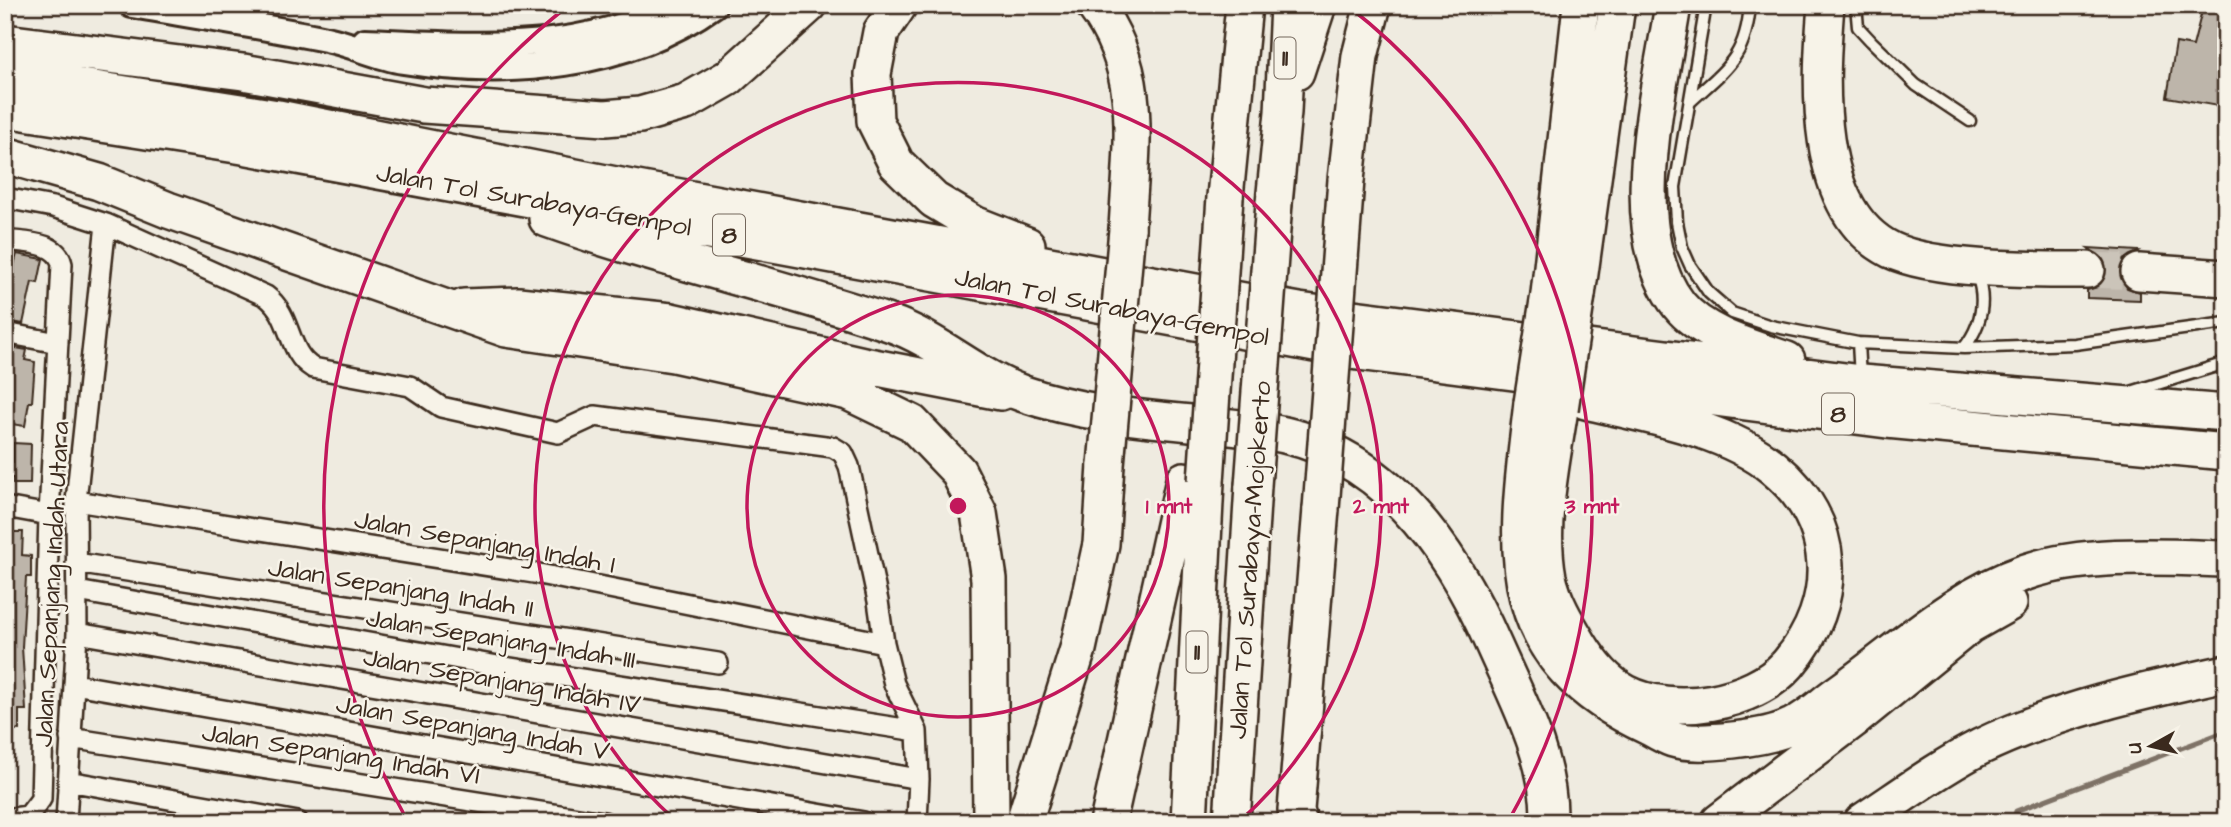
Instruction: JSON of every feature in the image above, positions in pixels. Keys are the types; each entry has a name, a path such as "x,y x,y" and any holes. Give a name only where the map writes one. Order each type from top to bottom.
{"highway":[{"path":"5,42 292,81 424,105 563,117 640,115 686,102 728,78 809,5"},
{"path":"292,81 319,99 415,116 568,137 657,130 726,103 793,48 835,5"},
{"path":"899,5 881,32 873,74 875,121 897,163 934,200 974,224 1040,250 1155,282"},
{"path":"1024,822 1078,649 1101,544 1127,229 1131,82 1112,28 1094,5"},
{"name":"11","path":"1189,822 1195,481 1244,5"},
{"name":"Jalan Tol Surabaya–Mojokerto","path":"1232,822 1253,486 1283,112 1288,5"},
{"path":"1283,112 1318,5"},
{"path":"1299,822 1296,810 1346,180 1360,56 1373,5"},
{"path":"1563,295 1573,5"},
{"path":"1572,80 1581,5"},
{"path":"1617,5 1600,125 1563,295 1546,406 1520,533 1525,593 1542,641 1573,680 1612,711 1675,740 1740,740 1792,727 1948,609 2026,572 2056,565 2121,559 2226,559"},
{"path":"1600,125 1638,5"},
{"path":"1673,5 1648,169 1648,222 1658,268 1680,306 1705,326 1749,347 1853,382"},
{"path":"1826,5 1824,136 1833,180 1848,211 1870,236 1891,250 1926,261 2036,271 2087,270"},
{"name":"Jalan Tol Surabaya–Gempol","path":"5,75 278,118 626,187 1155,282 1299,311 1853,382 2226,414"},
{"name":"Jalan Tol Surabaya–Gempol","path":"5,109 243,146 1294,341 1887,420 2226,452"},
{"path":"5,155 99,182 168,211 506,329 673,354 848,392 912,424 958,471 979,513 989,579 991,822"},
{"path":"485,190 536,215 632,249 889,323 938,344 1020,393 1046,401"},
{"path":"2140,272 2226,278"},
{"path":"443,307 518,305 671,321 868,366 1046,401 1147,418 1284,435 1347,458 1383,481 1422,520 1457,572 1491,640 1532,736 1546,787 1549,822"},
{"path":"1451,363 1676,423 1731,442 1774,468 1808,506 1826,552 1826,589 1812,626 1787,665 1750,690 1710,704 1667,707 1625,693 1591,662 1564,620 1548,577 1549,476 1546,406"},
{"path":"1108,822 1195,481"},
{"path":"1719,822 1857,717 1970,625 2003,606 2047,589 2095,577 2226,569"},
{"path":"1862,822 1978,748 2032,725 2136,692 2226,673"},
{"path":"1756,822 1829,764 1857,717"}],"street":[{"path":"132,5 329,39 401,61 461,67 526,68 620,52 659,40 715,5"},
{"path":"329,39 527,46 611,30 647,19 674,5"},
{"path":"5,198 54,206 106,224 266,296 283,312 298,353 313,368 410,386 441,407 558,433 595,416 833,447 843,453 849,466 894,684 917,731 917,822"},
{"name":"Jalan Sepanjang Indah Utara","path":"66,822 76,633 76,501 106,224"},
{"path":"5,240 43,246 60,256 41,799 28,816 5,819"},
{"path":"5,333 58,343"},
{"name":"Jalan Sepanjang Indah I","path":"76,501 534,573 884,643"},
{"path":"5,507 49,515"},
{"name":"Jalan Sepanjang Indah II","path":"76,563 718,663"},
{"name":"Jalan Sepanjang Indah III","path":"77,591 498,666 917,731"},
{"name":"Jalan Sepanjang Indah IV","path":"76,633 919,779"},
{"name":"Jalan Sepanjang Indah V","path":"74,684 864,822"},
{"name":"Jalan Sepanjang Indah VI","path":"70,738 604,822"},
{"path":"68,781 298,822"}],"lane":[{"path":"1706,5 1675,203 1682,247 1699,279 1720,304 1750,320 1858,343 1964,348 2075,344 2226,323"},
{"path":"1690,101 1734,62 1748,29 1750,5"},
{"path":"1856,5 1858,27 1871,41 1916,85 1970,121"},
{"path":"1964,348 1976,330 1982,308 1979,279 1972,265"},
{"path":"1853,382 1858,343"},
{"path":"2090,404 2226,363"}],"building":[{"path":"2203,7 2224,12 2215,50 2226,51 2224,107 2167,97 2176,43 2193,46"},
{"path":"2088,248 2139,251 2123,260 2119,271 2127,288 2140,292 2140,300 2087,298 2087,290 2098,287 2107,271 2104,259"},
{"path":"17,254 43,259 38,283 32,282 23,324 8,321 9,315 5,314 5,297"},
{"path":"5,346 27,350 25,360 35,362 32,402 29,402 25,426 5,423"},
{"path":"13,443 31,444 30,484 13,484 13,478 5,478 5,462 13,462"},
{"path":"5,532 23,532 22,555 31,556 31,577 26,577 22,647 26,710 19,710 19,730 5,729"}],"waterway":[{"path":"2014,822 2016,811 2226,731"}],"tunnel":[{"path":"2087,270 2139,272"}]}
